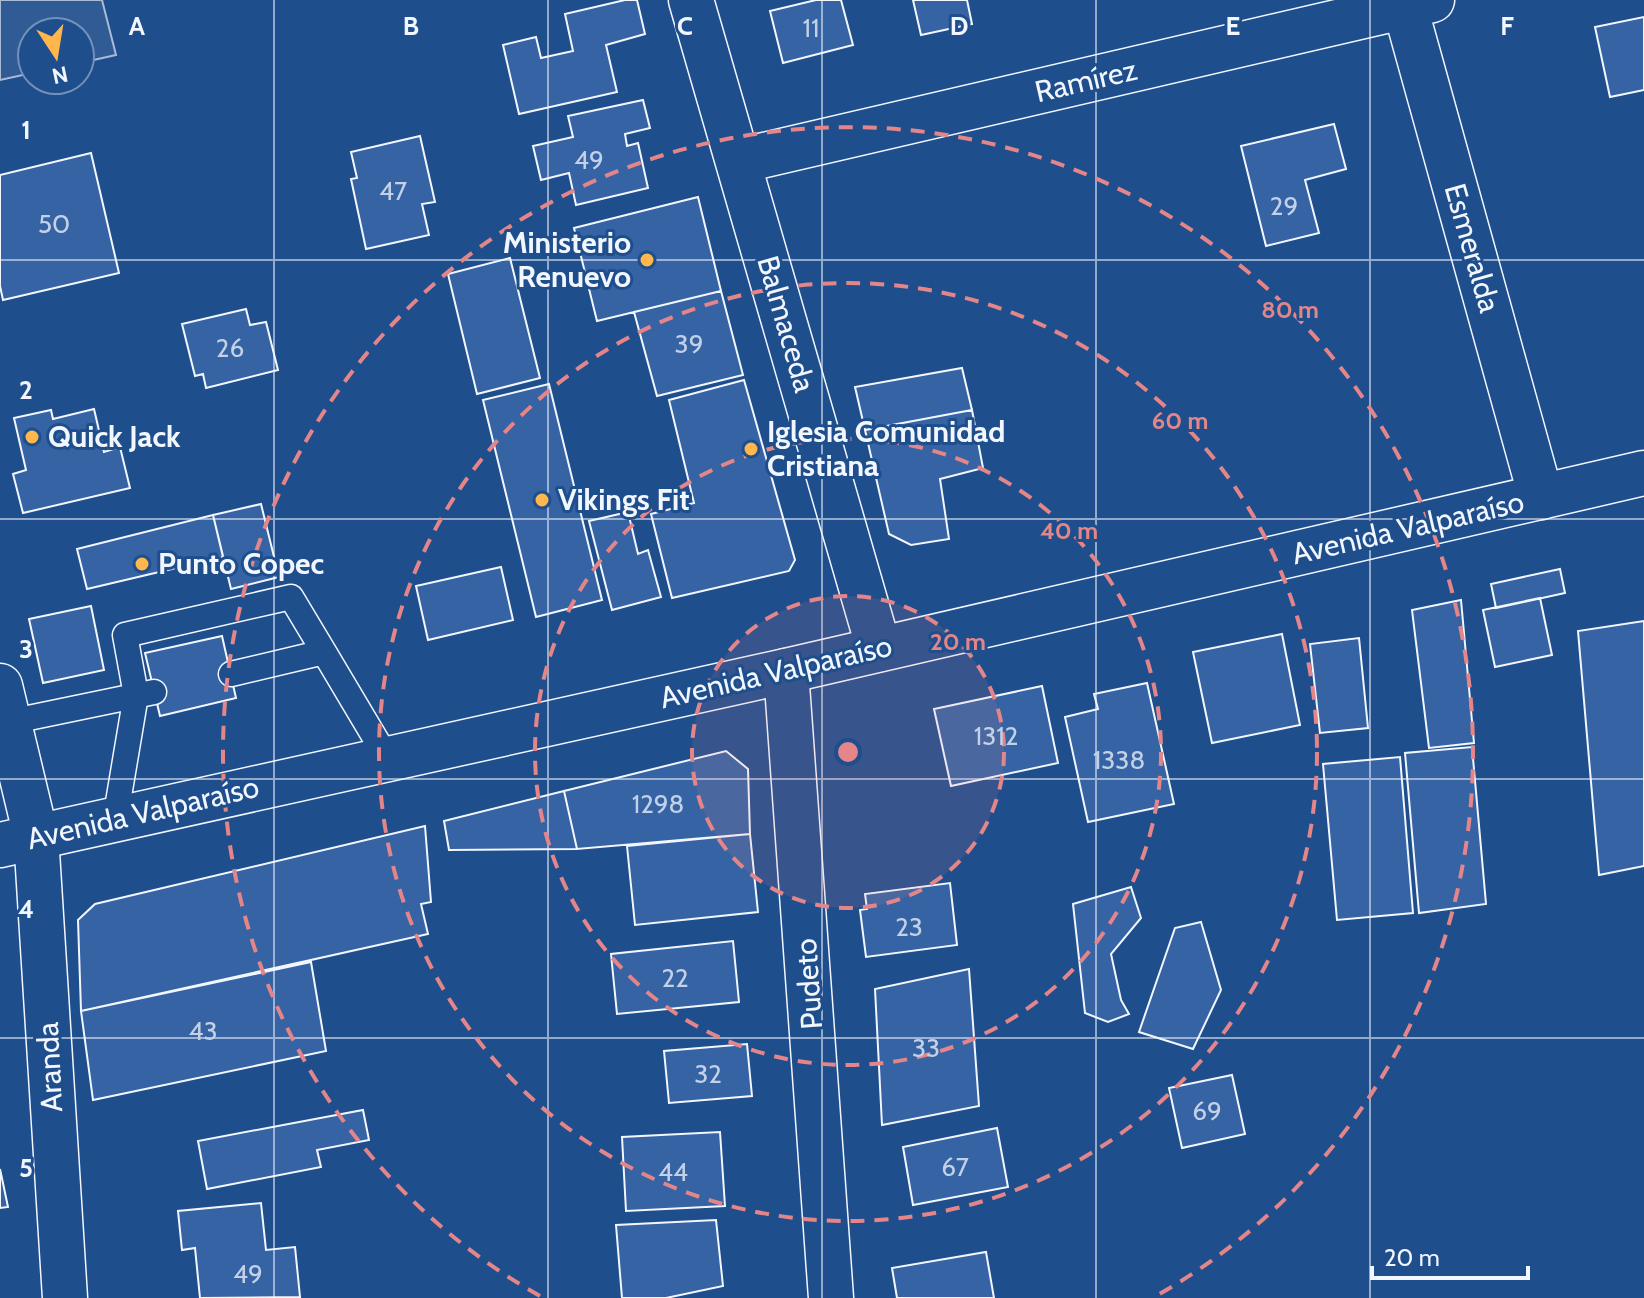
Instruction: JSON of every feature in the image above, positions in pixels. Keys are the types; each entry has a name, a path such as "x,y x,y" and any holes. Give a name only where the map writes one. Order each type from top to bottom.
{"street":[{"name":"Balmaceda","path":"691,0 879,649"},
{"name":"Ramírez","path":"739,161 1413,2"},
{"name":"Esmeralda","path":"1413,2 1541,497"},
{"name":"Avenida Valparaíso","path":"18,840 786,671 1644,473"},
{"name":"Pudeto","path":"786,671 831,1298"},
{"name":"Aranda","path":"5,704 65,1298"}],"lane":[{"path":"115,820 145,693 125,635 291,597 387,758"},
{"path":"231,674 324,652"},
{"path":"5,704 145,693"}],"shaded area":[{"path":"0,0 102,0 116,55 96,59 96,16 16,16 16,76 0,80"}],"building":[{"path":"637,0 645,34 606,45 617,92 519,114 503,45 536,37 541,58 573,51 565,14"},
{"path":"816,0 841,0 853,45 783,63 770,11"},
{"path":"913,0 967,0 972,24 921,35"},
{"path":"1644,17 1644,90 1610,97 1595,27"},
{"path":"643,100 650,128 625,134 627,146 638,143 648,188 576,205 569,173 541,180 533,146 573,137 568,116"},
{"path":"1334,124 1346,169 1305,180 1319,233 1266,246 1241,146"},
{"path":"420,136 435,202 422,204 429,235 366,249 351,179 357,178 351,152"},
{"path":"91,153 119,273 3,300 0,286 0,175"},
{"name":"Ministerio Renuevo","path":"698,197 721,291 597,321 574,228"},
{"path":"510,258 540,378 477,394 448,274"},
{"path":"721,291 743,375 657,396 634,312"},
{"path":"246,309 250,325 266,322 278,370 206,388 203,374 195,376 182,324"},
{"path":"962,368 972,410 865,430 855,387"},
{"path":"744,380 795,560 789,571 672,598 651,514 694,503 669,400"},
{"name":"Vikings Fit","path":"549,384 602,600 536,617 483,400"},
{"path":"94,409 104,452 120,447 130,488 23,513 13,474 26,470 14,418 51,410 53,419"},
{"path":"972,410 983,468 940,479 949,539 911,545 889,534 865,430"},
{"path":"261,504 279,577 231,589 213,515"},
{"path":"628,512 638,554 648,550 661,597 612,610 589,521"},
{"path":"213,515 223,557 87,589 77,549"},
{"path":"501,567 513,620 428,640 416,586"},
{"path":"1560,569 1565,593 1496,608 1491,584"},
{"path":"1540,598 1552,655 1495,667 1483,610"},
{"path":"1461,600 1474,743 1429,748 1412,610"},
{"path":"91,606 104,670 43,683 29,619"},
{"path":"1644,621 1644,866 1599,875 1578,631"},
{"path":"1282,634 1300,725 1212,743 1193,652"},
{"path":"222,636 236,698 160,716 145,653"},
{"path":"1359,638 1368,728 1320,733 1310,644"},
{"path":"1147,683 1174,804 1088,822 1065,717 1098,709 1094,694"},
{"path":"1042,686 1058,763 951,786 934,709"},
{"path":"1472,747 1486,904 1419,913 1405,753"},
{"path":"726,751 748,769 750,834 577,849 564,791"},
{"path":"1400,757 1413,913 1337,920 1323,764"},
{"path":"564,791 577,849 449,850 444,821"},
{"path":"425,826 431,902 421,904 428,934 81,1011 78,920 95,904"},
{"path":"750,834 758,912 635,925 627,846"},
{"path":"950,883 957,945 866,957 860,910 867,909 865,894"},
{"path":"1131,887 1141,918 1111,954 1121,1000 1129,1014 1108,1022 1085,1013 1073,904"},
{"path":"1201,922 1221,990 1193,1049 1139,1032 1175,928"},
{"path":"733,941 739,1002 617,1014 611,954"},
{"path":"311,962 326,1051 93,1100 81,1011"},
{"path":"969,969 979,1106 882,1125 875,989"},
{"path":"747,1044 752,1096 669,1103 664,1051"},
{"path":"1232,1075 1245,1134 1182,1148 1169,1088"},
{"path":"363,1110 369,1140 317,1150 321,1167 207,1189 198,1141"},
{"path":"997,1128 1008,1187 913,1205 903,1147"},
{"path":"720,1132 725,1206 626,1211 622,1137"},
{"path":"0,1169 8,1207 0,1208"},
{"path":"261,1203 266,1250 295,1247 300,1297 200,1298 195,1248 182,1250 178,1211"},
{"path":"716,1220 723,1286 666,1298 622,1298 616,1225"},
{"path":"986,1252 994,1298 897,1298 892,1268"}],"place":[{"name":"Ministerio Renuevo","path":"647,260"},
{"name":"Quick Jack","path":"32,437"},
{"name":"Iglesia Comunidad Cristiana","path":"751,449"},
{"name":"Vikings Fit","path":"542,500"},
{"name":"Punto Copec","path":"142,564"}]}
